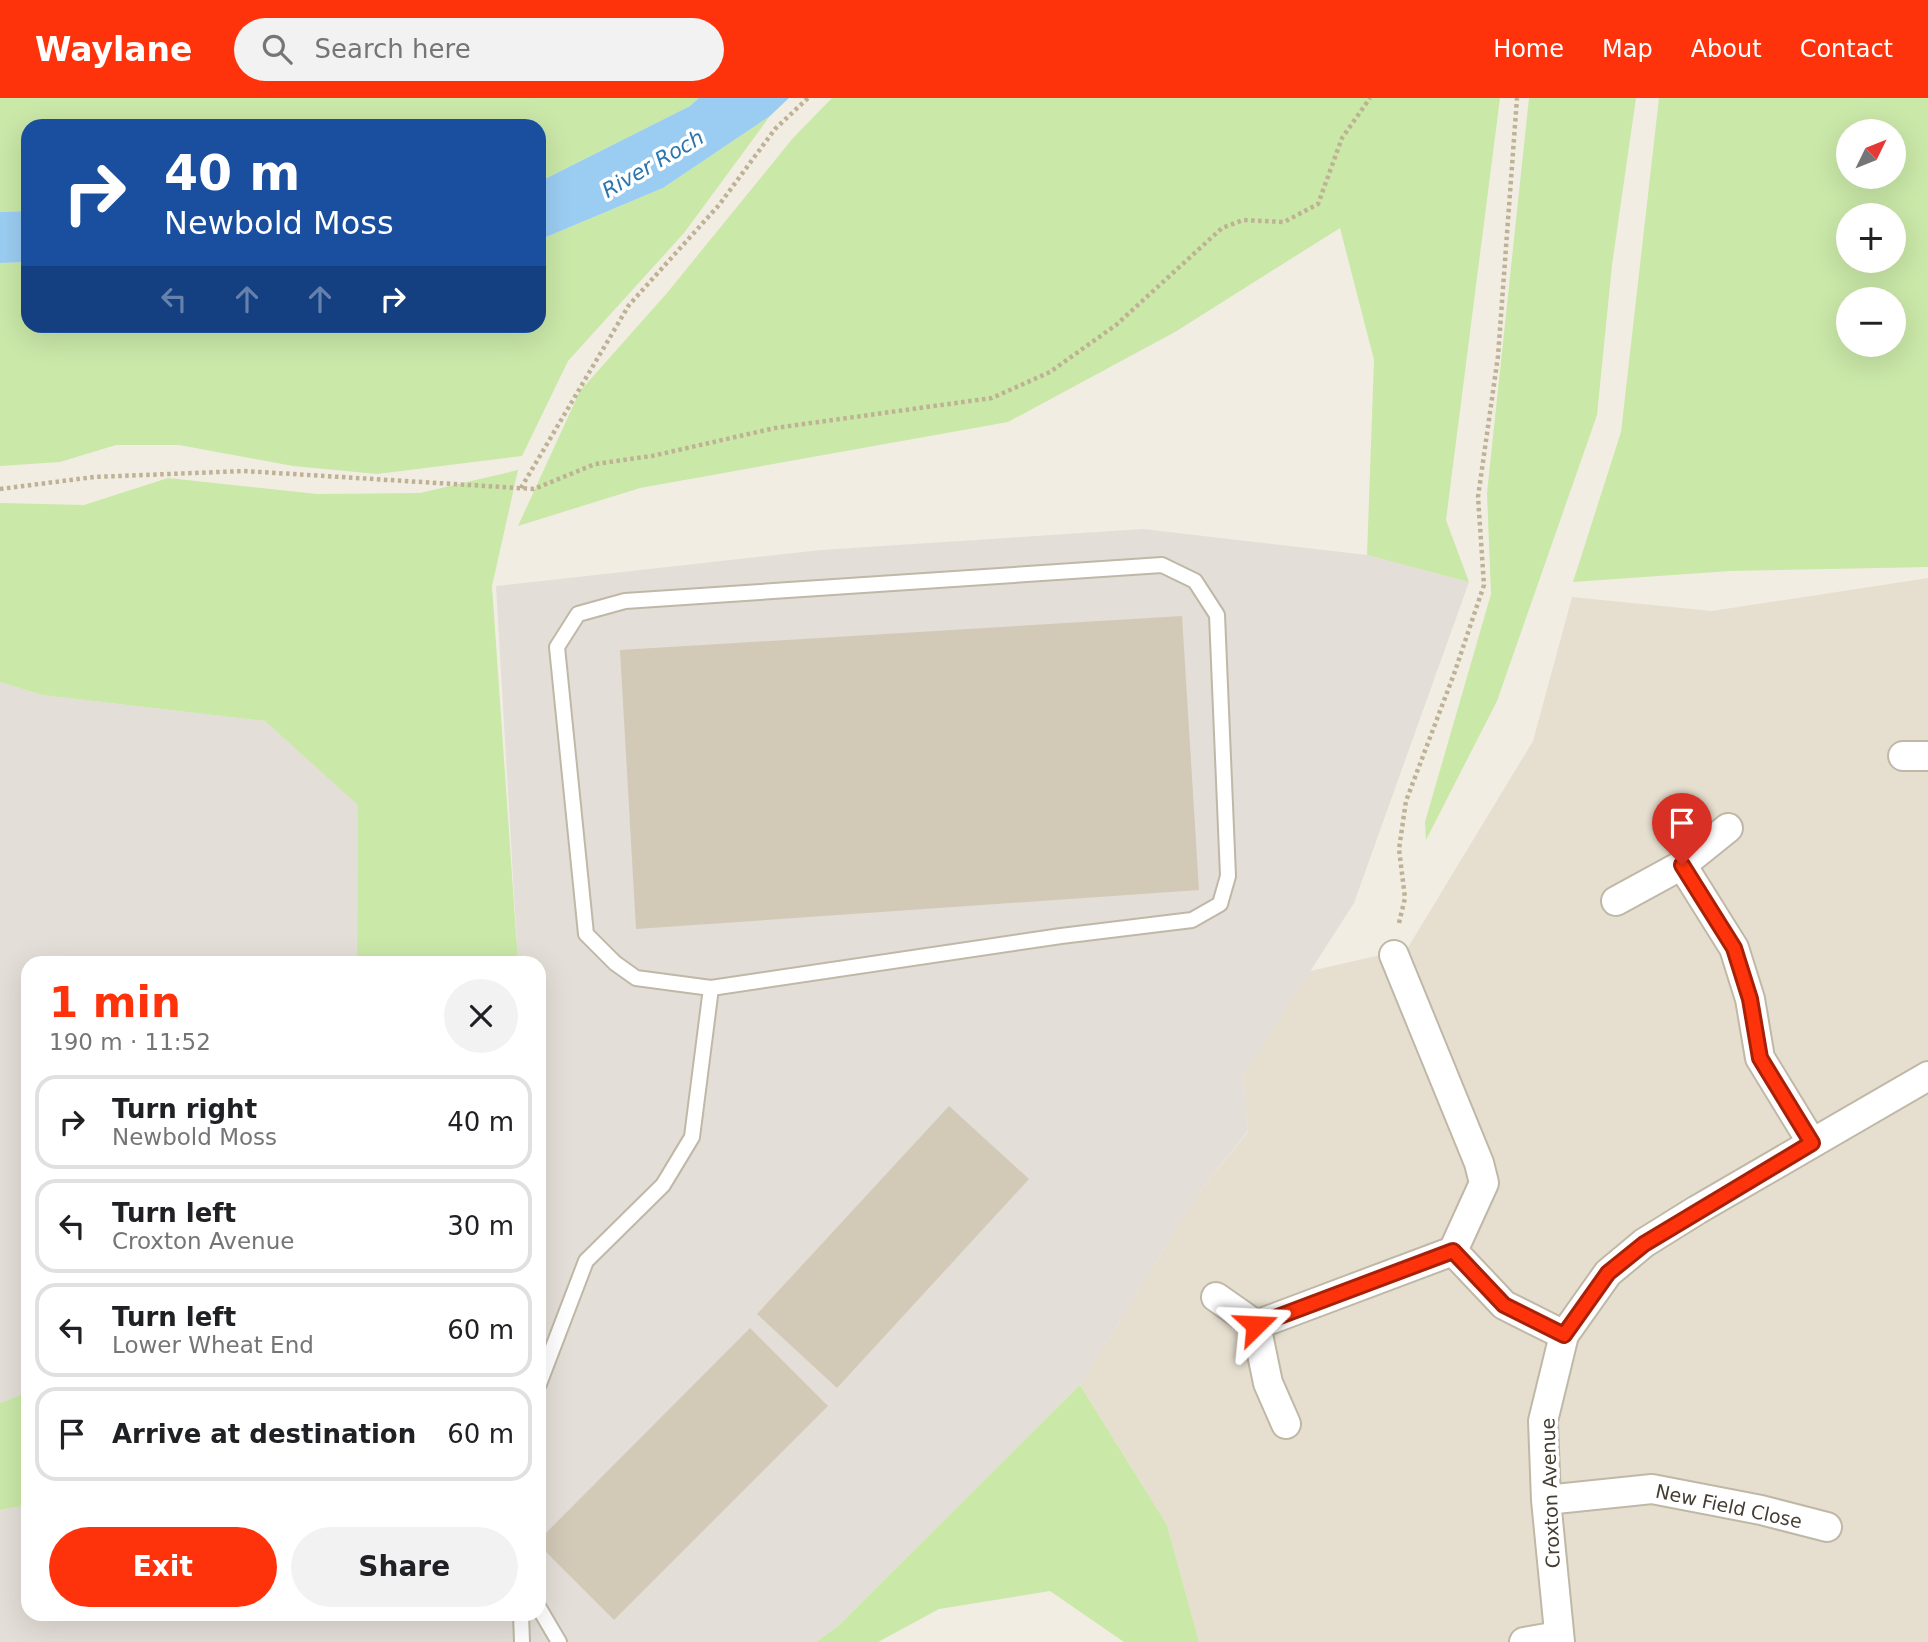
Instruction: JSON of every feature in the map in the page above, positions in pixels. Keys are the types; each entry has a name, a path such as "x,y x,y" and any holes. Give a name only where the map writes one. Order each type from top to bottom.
{"street":[{"path":"1616,901 1682,865 1728,828"},
{"path":"1682,865 1734,948 1750,999 1760,1058 1812,1143"},
{"path":"1256,1325 1453,1251 1484,1183 1479,1163 1395,955"},
{"name":"Croxton Avenue","path":"1559,1639 1546,1500 1543,1421 1564,1335 1608,1273 1644,1244 1928,1076"},
{"path":"1453,1251 1504,1305 1564,1335"},
{"path":"1216,1297 1256,1325 1268,1383 1286,1424"},
{"name":"New Field Close","path":"1546,1500 1651,1489 1761,1510 1827,1527"},
{"path":"1524,1642 1559,1639"}],"lane":[{"path":"1162,565 1195,581 1217,615 1228,876 1220,904 1192,920 1061,936 711,988 636,978 615,964 586,934 557,648 578,614 625,600 1162,565"},
{"path":"546,1366 586,1261 663,1185 692,1137 711,988"},
{"path":"546,1620 559,1642"},
{"path":"521,1621 522,1642"}],"path":[{"path":"521,488 629,305 719,205 775,129 808,98"},
{"path":"0,489 94,477 244,471 534,489 595,464 652,456 775,428 992,398 1050,372 1115,325 1222,228 1243,220 1284,222 1318,204 1342,138 1370,98"},
{"path":"1395,955 1396,934 1405,898 1399,849 1406,801 1484,585 1478,497 1498,356 1517,98"}],"shaded area":[{"path":"1143,529 1367,555 1469,582 1354,903 1243,1076 1248,1131 1201,1190 1080,1385 838,1626 816,1642 0,1642 0,1510 21,1506 21,1621 546,1621 546,956 518,956 496,586 821,550"},
{"path":"1928,578 1928,1642 1199,1642 1167,1525 1080,1385 1201,1190 1248,1132 1243,1076 1310,971 1407,949 1533,741 1572,597 1712,611"},
{"path":"0,682 42,695 265,721 358,804 357,956 21,956 21,1395 0,1403"}],"green space":[{"path":"0,98 699,98 690,106 546,178 546,119 21,119 21,211 0,212"},
{"path":"832,98 1500,98 1446,520 1469,582 1367,555 1374,360 1340,228 1175,332 1008,422 640,488 518,526 580,391 667,293 793,138"},
{"path":"1529,98 1636,98 1612,265 1597,415 1497,701 1426,840 1425,822 1491,594 1487,493"},
{"path":"1659,98 1928,98 1928,567 1730,571 1573,582 1621,432"},
{"path":"770,116 684,233 568,361 522,456 377,474 293,466 179,445 116,445 60,462 0,466 0,263 21,262 21,333 546,333 546,237 663,188"},
{"path":"518,470 492,586 518,956 357,956 358,805 265,721 42,695 0,682 0,503 84,505 168,478 317,494 420,493"},
{"path":"1080,1385 1167,1525 1199,1642 1124,1642 1050,1591 939,1609 878,1642 816,1642 838,1626"},
{"path":"21,1395 21,1506 0,1510 0,1403"}],"water":[{"name":"River Roch","path":"699,98 789,98 770,116 663,188 546,237 546,178 690,106"},
{"path":"21,211 21,262 0,263 0,212"}],"building":[{"path":"1182,616 1199,890 636,929 620,650"},
{"path":"949,1106 1029,1179 837,1388 757,1314"},
{"path":"750,1328 828,1406 614,1620 546,1552 546,1533"}],"route":[{"path":"1256,1325 1453,1251 1504,1305 1564,1335 1608,1273 1644,1244 1812,1143 1760,1058 1750,999 1734,948 1682,865"}]}
